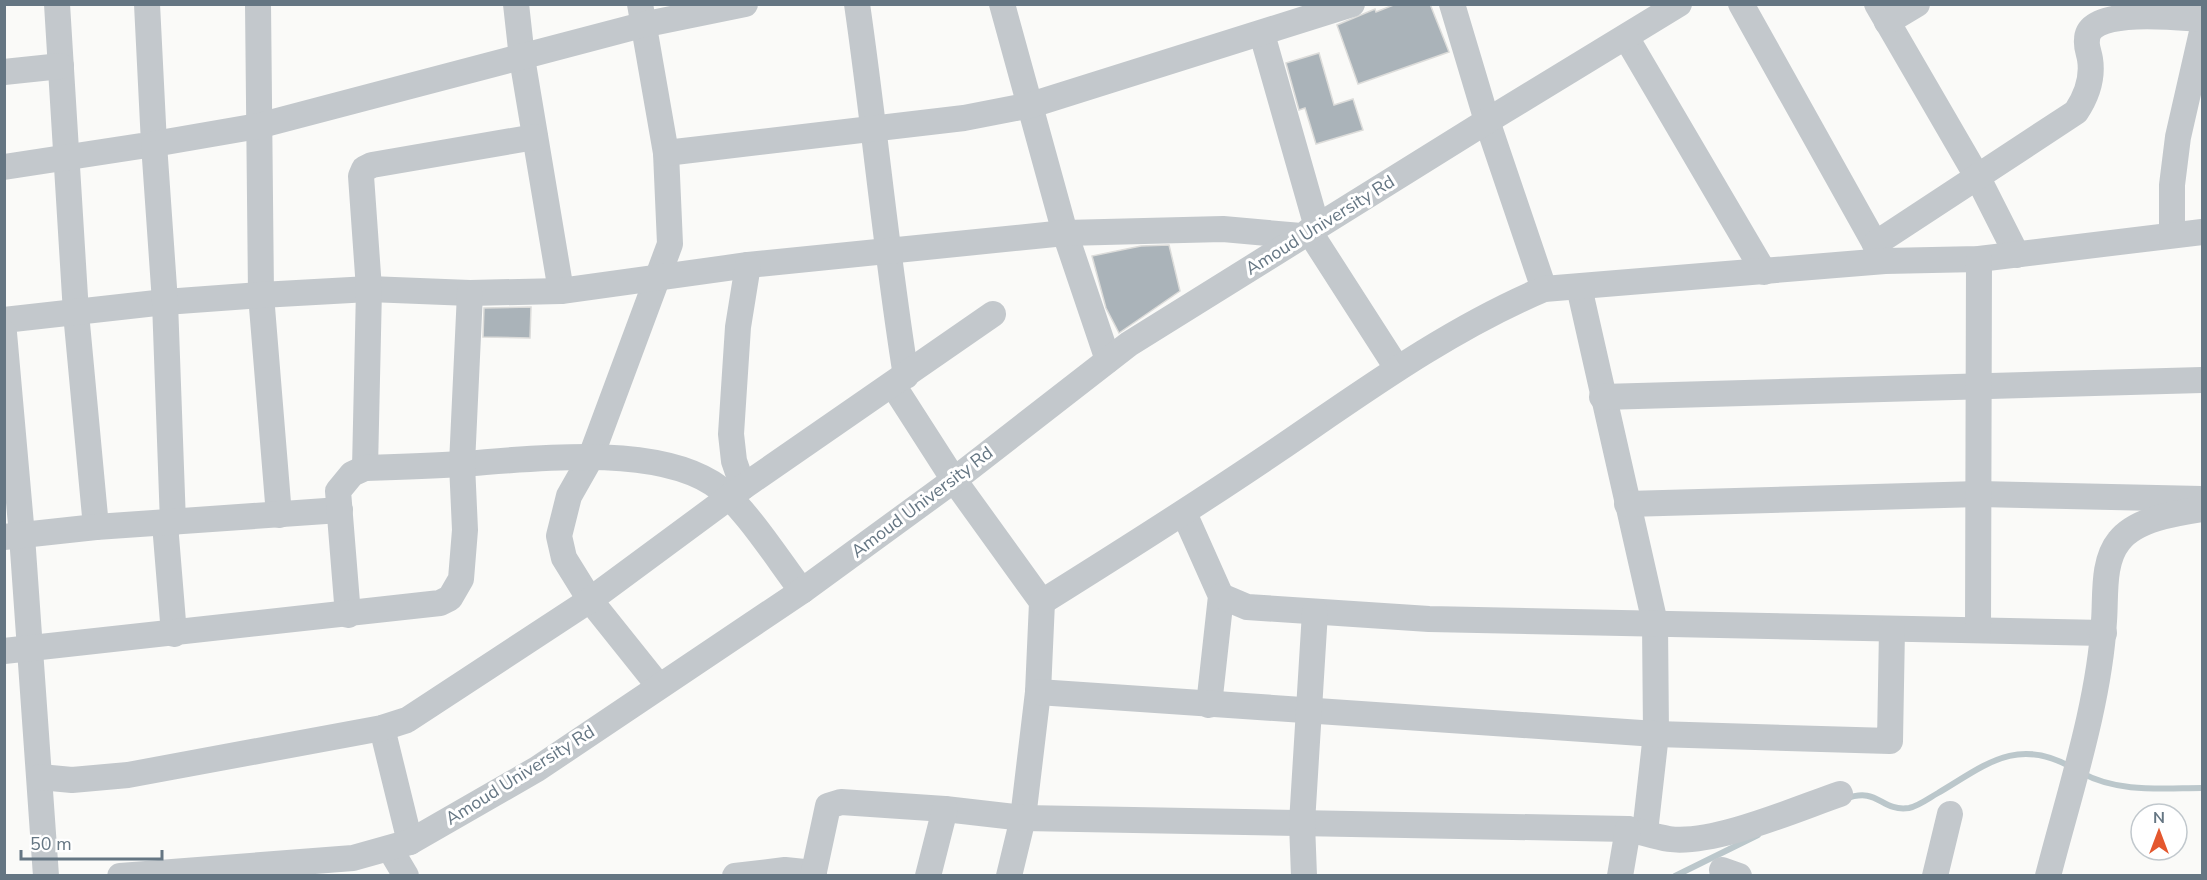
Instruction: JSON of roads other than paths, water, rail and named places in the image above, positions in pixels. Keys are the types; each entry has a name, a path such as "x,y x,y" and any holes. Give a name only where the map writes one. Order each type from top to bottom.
{"street":[{"path":"57,4 76,313 96,527"},
{"path":"147,4 165,302 169,523 174,634"},
{"path":"258,4 261,295 279,515"},
{"path":"516,4 522,58 561,291"},
{"path":"4,167 65,160 258,126 522,58 641,15 745,4"},
{"path":"856,4 875,129 899,380 954,480 1042,602 1038,692 1023,818 1009,876"},
{"path":"1002,4 1065,233 1108,360"},
{"path":"666,153 875,129 1031,105 1352,4"},
{"path":"1452,4 1487,121 1544,290"},
{"name":"Amoud University Rd","path":"120,876 353,858 399,861 658,685 802,591 954,480 1108,360 1309,231 1679,4"},
{"path":"1741,4 1880,253"},
{"path":"1917,4 1882,13 1978,178 2017,255"},
{"path":"641,15 666,153 672,232 668,252 590,459 569,496 559,536 564,558 590,600 658,685"},
{"path":"1880,253 1978,178 2076,112 2088,88 2091,62 2086,39 2090,31 2103,22 2133,15 2202,19"},
{"path":"2172,235 2172,185 2178,137 2202,32"},
{"path":"1262,34 1309,231 1397,368"},
{"path":"1626,38 1764,272"},
{"path":"4,72 61,66"},
{"path":"366,468 369,290 361,176 364,169 372,165 535,136"},
{"path":"4,320 165,302 261,295 369,290 470,293 561,291 748,264 1065,233 1223,229 1309,231"},
{"path":"1042,602 1184,513 1397,368 1517,301 1544,290 1764,272 1880,253 1979,259 2202,232"},
{"path":"1978,630 1979,259"},
{"path":"748,264 738,327 731,434 736,492 802,591"},
{"path":"1579,287 1602,397 1655,623 1656,734 1637,831 1620,876"},
{"path":"4,651 348,615 440,603 450,598 457,590 461,579 465,531 462,464 470,293"},
{"path":"40,777 72,780 119,776 382,728 407,720 590,600 736,492 993,314"},
{"path":"4,333 14,536 30,648 46,876"},
{"path":"1602,397 2202,380"},
{"path":"348,615 338,491 343,483 366,468 462,464 535,457 630,459 692,473 736,492"},
{"path":"1627,504 1979,494 2202,499"},
{"path":"2048,876 2089,712 2103,633 2108,564 2117,543 2128,531 2181,512 2202,509"},
{"path":"14,536 96,527 340,510"},
{"path":"1184,513 1221,596 1209,705"},
{"path":"1221,596 1247,607 1429,619 2103,633"},
{"path":"1304,876 1302,823 1315,612"},
{"path":"1038,692 1656,734 1890,741 1892,629"},
{"path":"382,728 399,861"},
{"path":"735,876 785,870 813,874 828,806 841,802 945,809 1023,818 1637,831 1668,839 1690,839 1730,830 1840,794"},
{"path":"928,876 945,809"},
{"path":"1935,876 1950,814"}],"waterway":[{"path":"1845,799 1865,795 1892,806 1909,808 1924,802 1970,773 2001,758 2017,754 2033,754 2051,758 2071,767"},
{"path":"2082,773 2110,784 2126,787 2202,788"},
{"path":"1675,876 1758,835"}]}
